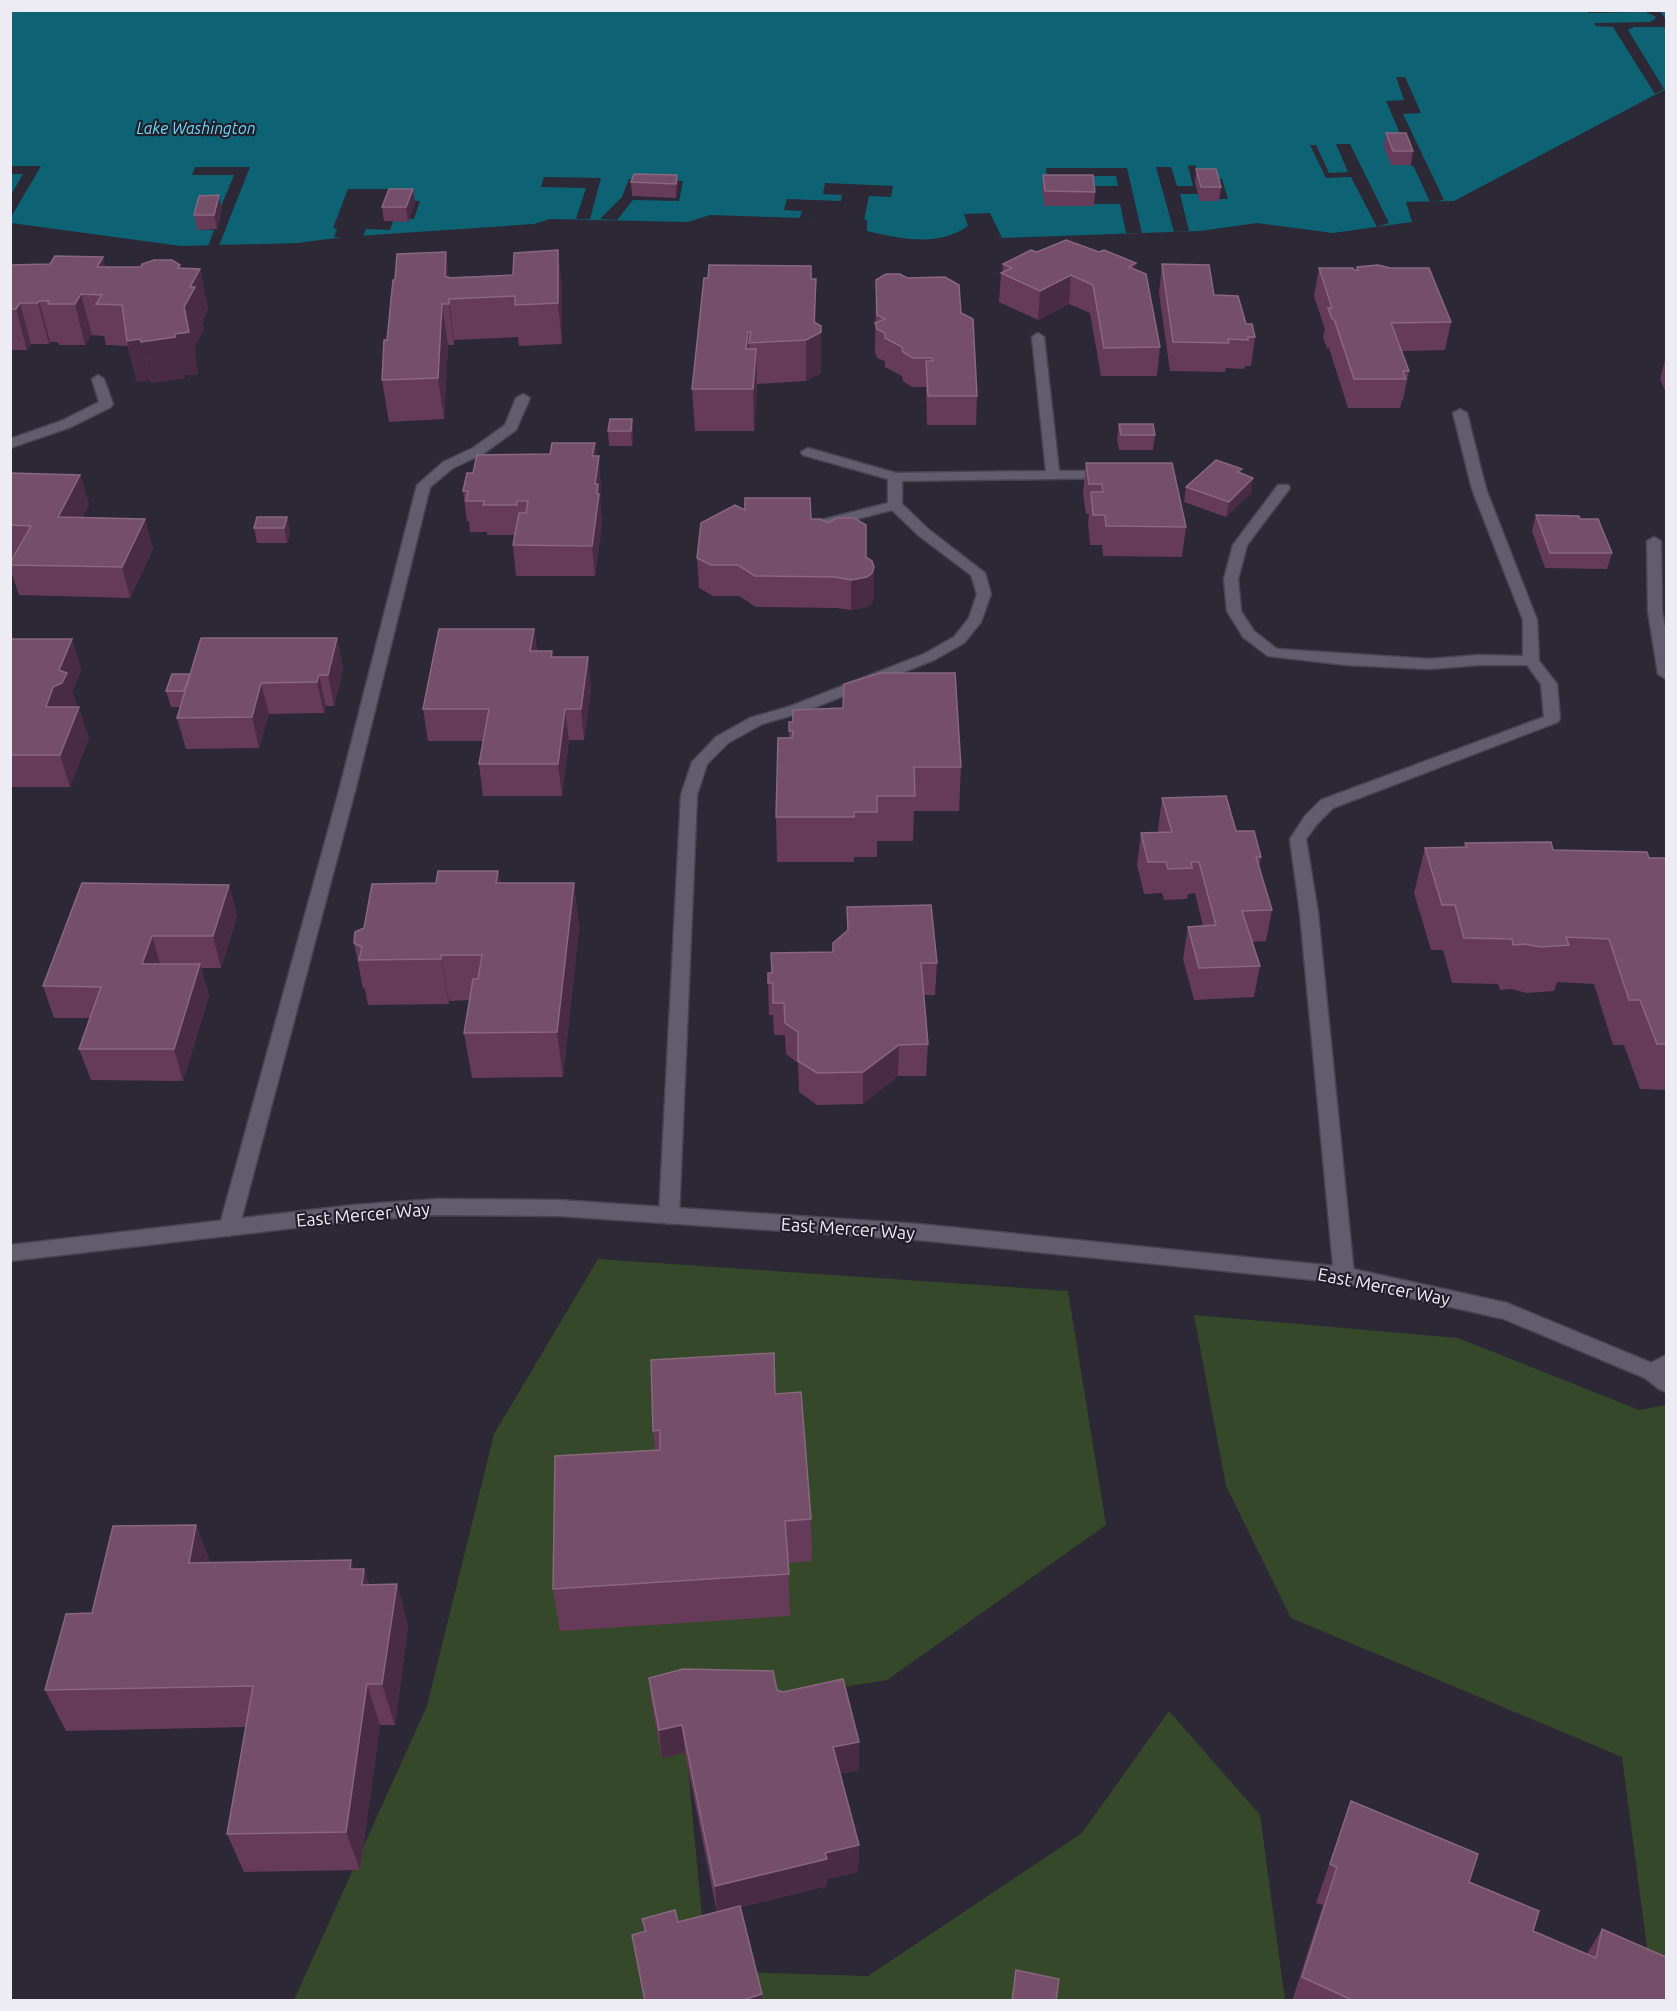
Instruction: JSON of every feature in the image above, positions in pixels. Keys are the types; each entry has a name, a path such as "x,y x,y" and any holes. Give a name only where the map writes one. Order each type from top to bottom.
{"street":[{"path":"1038,336 1053,475"},
{"path":"10,444 66,424 106,404 98,379"},
{"path":"229,1228 347,791 424,485 448,465 478,451 511,427 523,398"},
{"path":"1344,1275 1309,913 1298,839 1311,820 1327,804 1552,719 1549,684 1531,661 1530,620 1479,489 1460,413"},
{"path":"808,452 895,477 1126,475"},
{"path":"669,1216 690,795 700,762 722,740 756,722 797,709 918,661 959,640 976,619 984,594 978,573 923,532 895,505 895,477"},
{"path":"1283,488 1240,545 1232,579 1234,611 1248,634 1273,652 1346,660 1429,664 1479,660 1531,661"},
{"path":"818,525 895,505"},
{"path":"1654,542 1654,611 1666,674"},
{"name":"East Mercer Way","path":"10,1253 354,1213 437,1207 559,1208 918,1232 1344,1275 1507,1311 1662,1373"}],"green space":[{"path":"598,1259 1068,1291 1106,1525 887,1680 683,1713 707,1971 868,1976 1082,1833 1169,1711 1260,1815 1285,2000 294,2000 427,1706 494,1434"},
{"path":"1194,1315 1458,1338 1639,1410 1666,1405 1666,2000 1652,1986 1622,1757 1291,1618 1226,1486"}],"water":[{"name":"Lake Washington","path":"1666,10 1666,89 1454,201 1406,202 1412,222 1333,233 1257,223 1200,231 1002,238 990,213 964,214 968,226 957,233 945,237 919,239 893,237 867,231 867,220 710,215 688,222 550,219 534,224 343,237 298,243 181,246 11,223 10,11"}],"pier":[{"path":"1587,11 1660,11 1666,20 1666,27 1634,27 1628,30 1664,89 1655,94 1613,27 1596,26 1594,23 1650,22 1656,18 1655,16 1645,12 1589,13"},
{"path":"1396,77 1405,77 1421,113 1403,114 1444,200 1430,202 1414,167 1408,164 1404,143 1386,101 1404,100"},
{"path":"1336,144 1350,144 1389,223 1377,227 1351,177 1326,178 1310,145 1316,145 1329,173 1348,172"},
{"path":"1195,165 1200,179 1222,179 1228,199 1206,199 1204,194 1180,194 1189,231 1174,232 1156,167 1171,167 1177,186 1193,186 1188,166"},
{"path":"11,166 41,166 11,217 11,195 23,174 11,174"},
{"path":"195,167 250,167 218,248 207,249 214,230 197,230 205,209 220,209 234,175 192,175"},
{"path":"1046,168 1127,168 1142,233 1126,233 1120,204 1050,204 1047,186 1118,186 1116,176 1047,176"},
{"path":"544,177 601,178 590,219 576,219 586,188 541,187"},
{"path":"629,179 683,181 679,201 633,200 617,220 600,219 622,197"},
{"path":"825,183 893,186 891,197 869,196 864,221 800,218 802,211 784,210 787,199 841,201 842,195 823,194"},
{"path":"348,189 398,189 395,200 420,201 414,219 394,218 390,230 366,229 363,237 334,237 337,229 333,228"}],"building":[{"path":"1386,133 1406,133 1413,151 1393,151"},
{"path":"1196,169 1216,169 1221,187 1201,187"},
{"path":"634,174 677,175 676,184 631,182"},
{"path":"1043,175 1093,175 1095,192 1045,191"},
{"path":"389,189 413,189 406,207 382,207"},
{"path":"219,195 214,215 194,215 199,196"},
{"path":"1066,240 1099,252 1104,250 1136,263 1129,267 1146,274 1160,347 1104,348 1093,285 1071,275 1040,291 1001,273 1012,268 1003,264 1031,250 1037,252"},
{"path":"558,250 558,303 515,305 515,296 449,299 449,304 442,304 438,378 382,380 384,340 387,340 397,254 446,252 445,276 450,278 513,275 514,253"},
{"path":"55,256 103,257 97,267 141,267 142,264 154,260 172,260 180,265 178,268 200,269 190,287 195,287 184,307 189,332 175,334 175,337 141,342 140,339 127,341 122,305 96,304 102,295 81,294 75,304 48,304 49,301 39,301 38,303 20,303 16,309 10,309 10,265 50,264"},
{"path":"1162,264 1209,265 1214,295 1238,296 1246,324 1252,324 1255,337 1248,337 1248,340 1228,339 1229,343 1173,342"},
{"path":"709,265 811,266 811,279 816,279 814,322 821,326 821,332 806,340 749,343 751,332 748,332 746,349 756,349 753,389 692,389 704,278 708,278"},
{"path":"1378,265 1390,268 1429,268 1451,322 1391,323 1409,371 1403,371 1406,379 1354,379 1334,319 1328,308 1332,308 1319,268 1358,270 1357,267"},
{"path":"886,274 900,274 907,278 945,277 959,285 961,313 973,319 977,396 928,396 926,361 933,361 932,358 913,358 903,352 902,347 885,338 885,333 877,329 875,323 885,319 877,315 876,280"},
{"path":"610,419 632,419 631,431 608,431"},
{"path":"1119,424 1153,424 1155,435 1121,435"},
{"path":"552,443 595,443 592,456 599,456 595,484 598,484 597,494 599,494 592,546 513,545 519,513 526,513 528,501 517,501 517,505 483,505 484,501 466,501 468,491 463,491 467,473 473,473 477,455 550,454"},
{"path":"1216,460 1242,469 1238,472 1253,478 1229,502 1186,487"},
{"path":"1086,463 1172,463 1186,527 1106,526 1105,515 1093,515 1091,492 1103,492 1102,484 1089,484"},
{"path":"10,473 80,475 58,517 145,519 122,567 10,565 31,526 10,525"},
{"path":"745,498 810,498 811,519 820,519 828,523 837,518 854,518 866,525 866,557 872,561 874,567 872,573 867,577 851,580 835,577 755,576 738,565 711,565 697,558 701,523 735,505 745,510"},
{"path":"1536,515 1598,519 1612,553 1550,553"},
{"path":"257,517 287,517 284,528 254,528"},
{"path":"439,629 534,629 530,651 552,651 551,657 588,657 581,709 565,709 558,764 479,764 489,709 423,709"},
{"path":"201,638 337,638 328,675 319,675 317,682 261,683 252,717 177,718"},
{"path":"10,639 72,639 59,670 67,673 62,683 53,687 46,707 79,707 60,755 10,755"},
{"path":"880,673 955,673 961,767 914,767 915,796 877,796 877,812 854,812 854,817 776,817 778,738 792,738 793,731 789,731 789,722 793,722 793,710 843,708 844,684"},
{"path":"172,674 190,674 184,691 166,691"},
{"path":"1226,796 1236,831 1254,831 1261,857 1256,857 1272,910 1242,911 1260,966 1199,968 1188,927 1216,925 1199,862 1191,862 1192,868 1168,869 1166,862 1148,862 1141,833 1172,832 1162,798"},
{"path":"1551,842 1553,850 1647,852 1649,858 1666,858 1666,1044 1657,1044 1640,1000 1629,1000 1609,939 1566,937 1569,945 1541,947 1513,945 1512,939 1464,938 1455,905 1442,905 1425,848 1467,847 1465,843"},
{"path":"438,871 498,871 496,883 574,883 557,1032 464,1033 473,979 478,979 482,955 441,955 441,959 359,960 362,947 354,943 355,932 364,928 372,884 436,883"},
{"path":"82,883 229,885 213,936 152,936 142,964 200,964 174,1049 79,1049 101,987 43,986"},
{"path":"931,905 937,963 921,963 928,1044 899,1045 863,1072 817,1073 798,1061 798,1032 785,1023 784,1003 773,1003 773,983 768,983 768,973 772,973 771,953 833,952 833,943 848,930 847,907"},
{"path":"774,1353 775,1394 801,1392 811,1519 785,1521 789,1574 553,1589 555,1456 660,1450 660,1430 653,1431 651,1360"},
{"path":"196,1525 189,1563 351,1560 350,1569 364,1569 362,1585 397,1584 382,1684 367,1684 346,1832 227,1834 253,1686 45,1690 66,1614 92,1613 113,1526"},
{"path":"683,1669 773,1671 777,1690 783,1692 843,1679 859,1742 833,1747 859,1845 825,1853 827,1859 715,1886 682,1725 659,1730 649,1678"},
{"path":"1351,1801 1478,1854 1469,1882 1539,1911 1533,1931 1596,1958 1602,1929 1666,1957 1666,2001 1354,2001 1302,1977 1337,1867 1330,1864"},
{"path":"740,1906 762,1994 740,2001 645,2001 632,1935 646,1931 642,1919 675,1910 678,1922"},
{"path":"1016,1970 1059,1979 1056,2001 1012,2001"}]}
